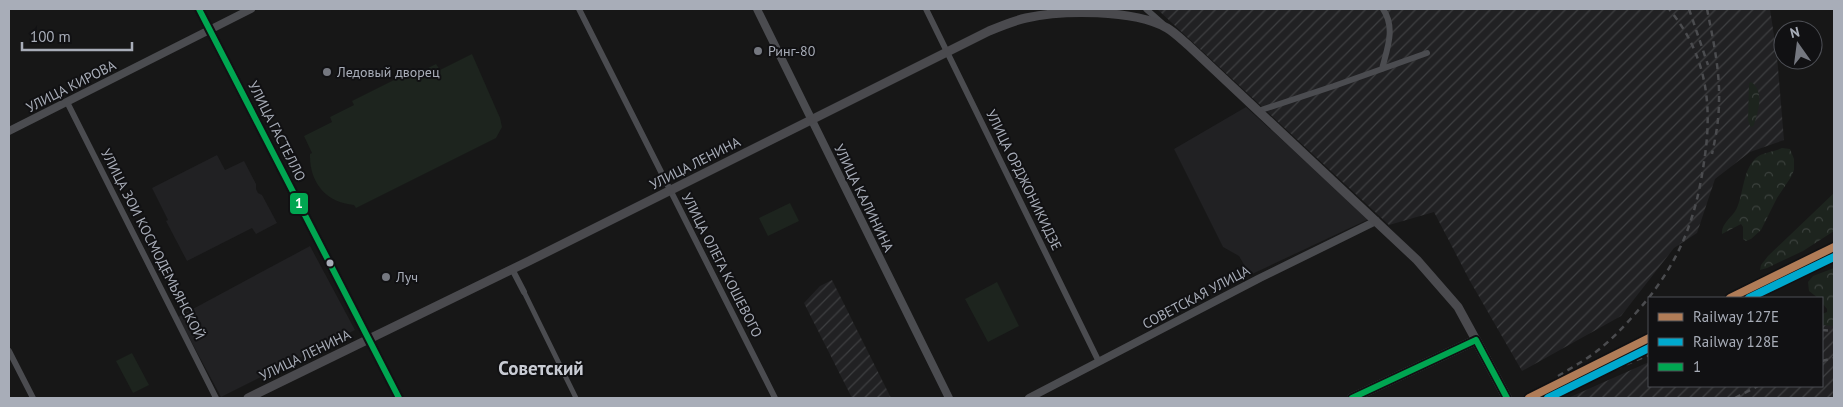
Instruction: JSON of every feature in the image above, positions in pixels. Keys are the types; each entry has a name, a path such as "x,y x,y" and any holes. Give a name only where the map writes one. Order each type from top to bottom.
{"main road":[{"name":"УЛИЦА ГАСТЕЛЛО","path":"199,9 399,398"},
{"name":"УЛИЦА ЛЕНИНА","path":"248,398 370,340 995,28 1037,16 1078,11 1150,20 1167,28 1188,45 1417,260 1451,298 1476,340"},
{"path":"1352,398 1476,340 1507,398"}],"street":[{"name":"УЛИЦА КИРОВА","path":"9,131 251,9"},
{"name":"УЛИЦА ОЛЕГА КОШЕВОГО","path":"579,9 775,398"},
{"name":"УЛИЦА КАЛИНИНА","path":"757,9 948,398"},
{"name":"УЛИЦА ОРДЖОНИКИДЗЕ","path":"926,9 1099,362"},
{"path":"1146,9 1167,28"},
{"path":"1382,69 1390,33 1389,20 1383,9"},
{"path":"1258,111 1427,53"},
{"name":"УЛИЦА ЗОИ КОСМОДЕМЬЯНСКОЙ","path":"67,102 216,398"},
{"name":"СОВЕТСКАЯ УЛИЦА","path":"1029,398 1283,266 1376,221"},
{"path":"512,269 576,398"},
{"path":"9,351 32,398"}],"shaded area":[{"path":"1157,9 1770,9 1773,29 1773,70 1778,70 1784,140 1750,152 1715,179 1697,233 1674,248 1621,316 1522,371 1470,281 1434,212 1389,225"},
{"path":"1246,107 1369,219 1250,275 1239,256 1223,247 1174,149"},
{"path":"217,155 225,170 244,161 256,184 258,193 262,195 277,223 256,234 252,228 187,261 166,221 168,220 152,188"},
{"path":"310,246 355,330 221,397 178,317"},
{"path":"832,280 891,398 852,398 804,303 820,286"},
{"path":"1823,316 1834,318 1834,398 1568,398 1648,362 1648,387 1823,387"}],"green space":[{"path":"472,54 500,118 502,127 496,138 356,208 354,205 335,200 321,189 313,174 310,164 310,154 312,153 304,136 332,122 330,117 354,105 352,101 410,72 412,76 436,64 440,70"},
{"path":"1751,82 1758,91 1759,96 1757,114 1752,127 1748,120 1749,83"},
{"path":"1782,148 1790,149 1794,159 1794,170 1761,230 1746,241 1743,239 1743,227 1741,224 1722,234 1725,224 1736,210 1751,163 1761,154"},
{"path":"1834,193 1834,231 1803,251 1760,270 1761,265 1768,256"},
{"path":"790,203 799,221 768,236 759,218"},
{"path":"1834,268 1834,326 1823,325 1823,314 1827,312 1827,309 1823,304 1823,297 1817,297 1809,291 1808,282 1813,276"},
{"path":"997,282 1019,326 988,342 965,299"},
{"path":"132,353 149,385 133,393 116,361"}],"railway":[{"path":"1649,297 1675,258 1688,228 1698,196 1707,141 1707,101 1699,63 1692,44 1682,26 1669,9"},
{"path":"1689,9 1708,65"},
{"path":"1707,9 1716,55 1719,89 1718,121 1712,154"},
{"path":"1558,376 1602,347 1648,299"},
{"path":"1823,330 1834,331"},
{"path":"1545,398 1648,355"},
{"path":"1823,361 1834,358"},
{"path":"1735,398 1756,387"}],"rail line":[{"name":"127Е","path":"1732,297 1834,247"},
{"name":"128Е","path":"1751,297 1834,257"},
{"name":"127Е","path":"1529,398 1648,338"},
{"name":"128Е","path":"1548,398 1648,348"}],"transit line":[{"name":"1","path":"199,9 399,398"},
{"name":"1","path":"1476,340 1507,398"},
{"name":"1","path":"1352,398 1476,340"}],"place":[{"name":"Ринг-80","path":"758,51"},
{"name":"Ледовый дворец","path":"327,72"},
{"name":"Луч","path":"386,277"}],"district":[{"name":"Советский","path":"541,368"}]}
